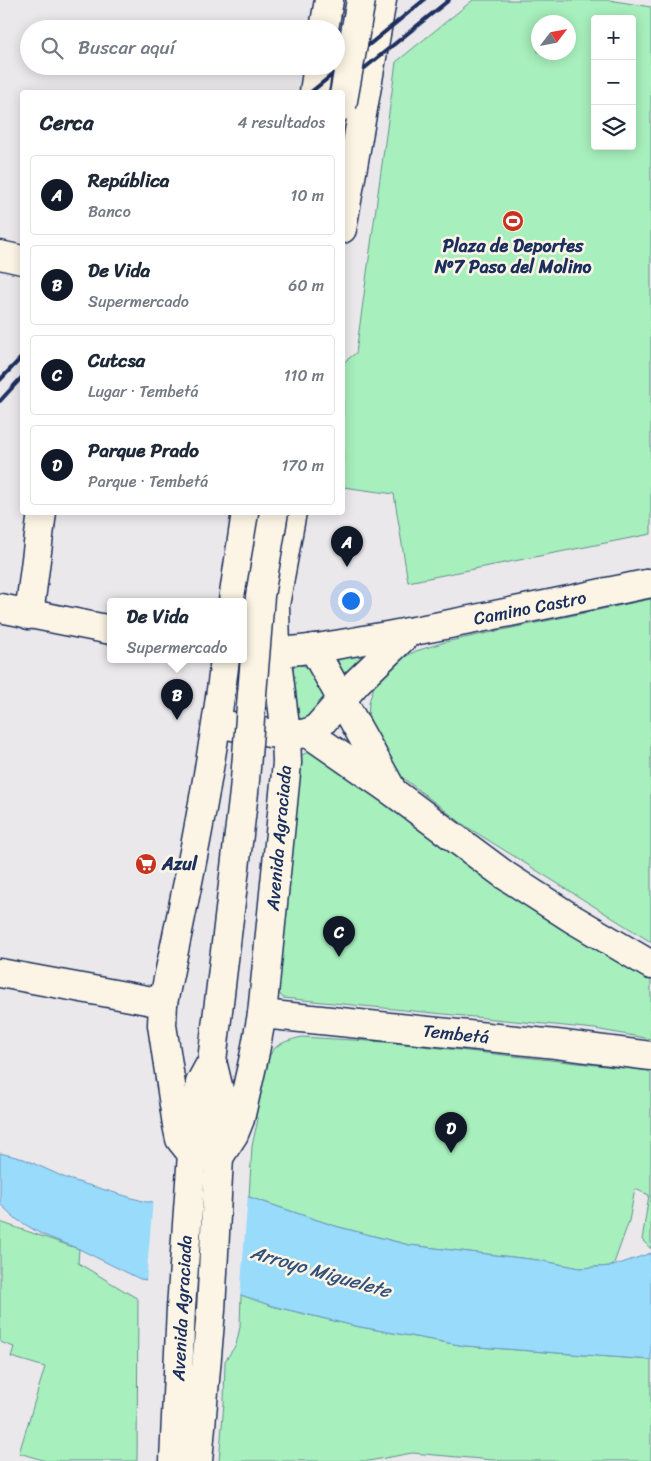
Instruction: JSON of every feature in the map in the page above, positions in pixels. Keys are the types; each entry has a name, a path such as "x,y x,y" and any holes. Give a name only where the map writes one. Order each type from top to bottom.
{"street":[{"path":"326,20 330,0"},
{"path":"345,90 361,0"},
{"path":"345,212 382,0"},
{"path":"314,90 317,75"},
{"path":"0,255 20,260"},
{"path":"29,615 42,515"},
{"path":"233,598 246,515"},
{"name":"Avenida Agraciada","path":"198,1461 211,1310 219,1157 219,1090 212,1061 244,792 260,596 274,515"},
{"name":"Avenida Agraciada","path":"219,1157 234,1134 240,1119 262,1014 287,763 297,734 276,652 275,605 291,515"},
{"name":"Camino Castro","path":"247,652 276,652 313,648 408,632 651,584"},
{"path":"0,608 107,629"},
{"path":"217,724 297,734 316,729 357,682 408,632"},
{"path":"313,648 393,792"},
{"path":"192,1154 180,1139 176,1125 162,1025 163,1003 194,856 217,724 225,663"},
{"path":"297,734 393,792 506,876 573,919 651,965"},
{"path":"0,974 163,1003"},
{"name":"Tembetá","path":"262,1014 556,1044 651,1056"},
{"name":"Avenida Agraciada","path":"174,1461 181,1308 192,1154 200,1083 212,1061"}],"green space":[{"name":"Plaza de Deportes Nº7 Paso del Molino","path":"473,0 609,0 651,7 651,534 408,582 394,494 345,487 345,361 356,353 396,62"},
{"path":"651,599 651,942 464,825 403,778 374,744 368,720 369,702 377,677 391,664 416,651 445,642"},
{"path":"376,644 348,677 344,675 336,656"},
{"path":"299,665 312,667 325,687 326,705 303,723 298,719 293,668"},
{"path":"310,751 323,754 651,978 651,1039 595,1029 283,998 276,989 296,763 302,755"},
{"path":"302,1037 385,1042 651,1071 651,1249 642,1240 649,1195 635,1189 629,1221 613,1266 580,1268 538,1260 409,1245 335,1226 249,1197 252,1146 258,1119 252,1114 258,1089 268,1059 276,1047"},
{"path":"0,1222 79,1249 78,1263 138,1299 137,1461 46,1461 19,1453 45,1367 11,1357 14,1347 0,1342"},
{"path":"241,1295 272,1306 355,1326 465,1346 651,1360 651,1461 504,1461 412,1453 369,1461 219,1461 224,1403 225,1361 236,1345 240,1327"}],"water":[{"name":"Arroyo Miguelete","path":"0,1153 24,1159 68,1179 146,1202 249,1197 335,1226 409,1245 538,1260 580,1268 613,1266 651,1253 651,1360 465,1346 355,1326 272,1306 241,1295 140,1279 79,1249 41,1234 16,1219 0,1204"}],"pier":[{"path":"248,1194 240,1297 146,1283 153,1199"}],"railway":[{"path":"345,64 424,0"},
{"path":"337,90 449,0"},
{"path":"313,90 332,75"},
{"path":"0,380 20,359"},
{"path":"0,401 20,379"}],"place":[{"name":"Plaza de Deportes Nº7 Paso del Molino","path":"513,221"},
{"name":"República","path":"347,567"},
{"name":"De Vida","path":"177,720"},
{"name":"Azul","path":"146,864"},
{"name":"Cutcsa","path":"339,957"},
{"name":"Parque Prado","path":"451,1153"}]}
